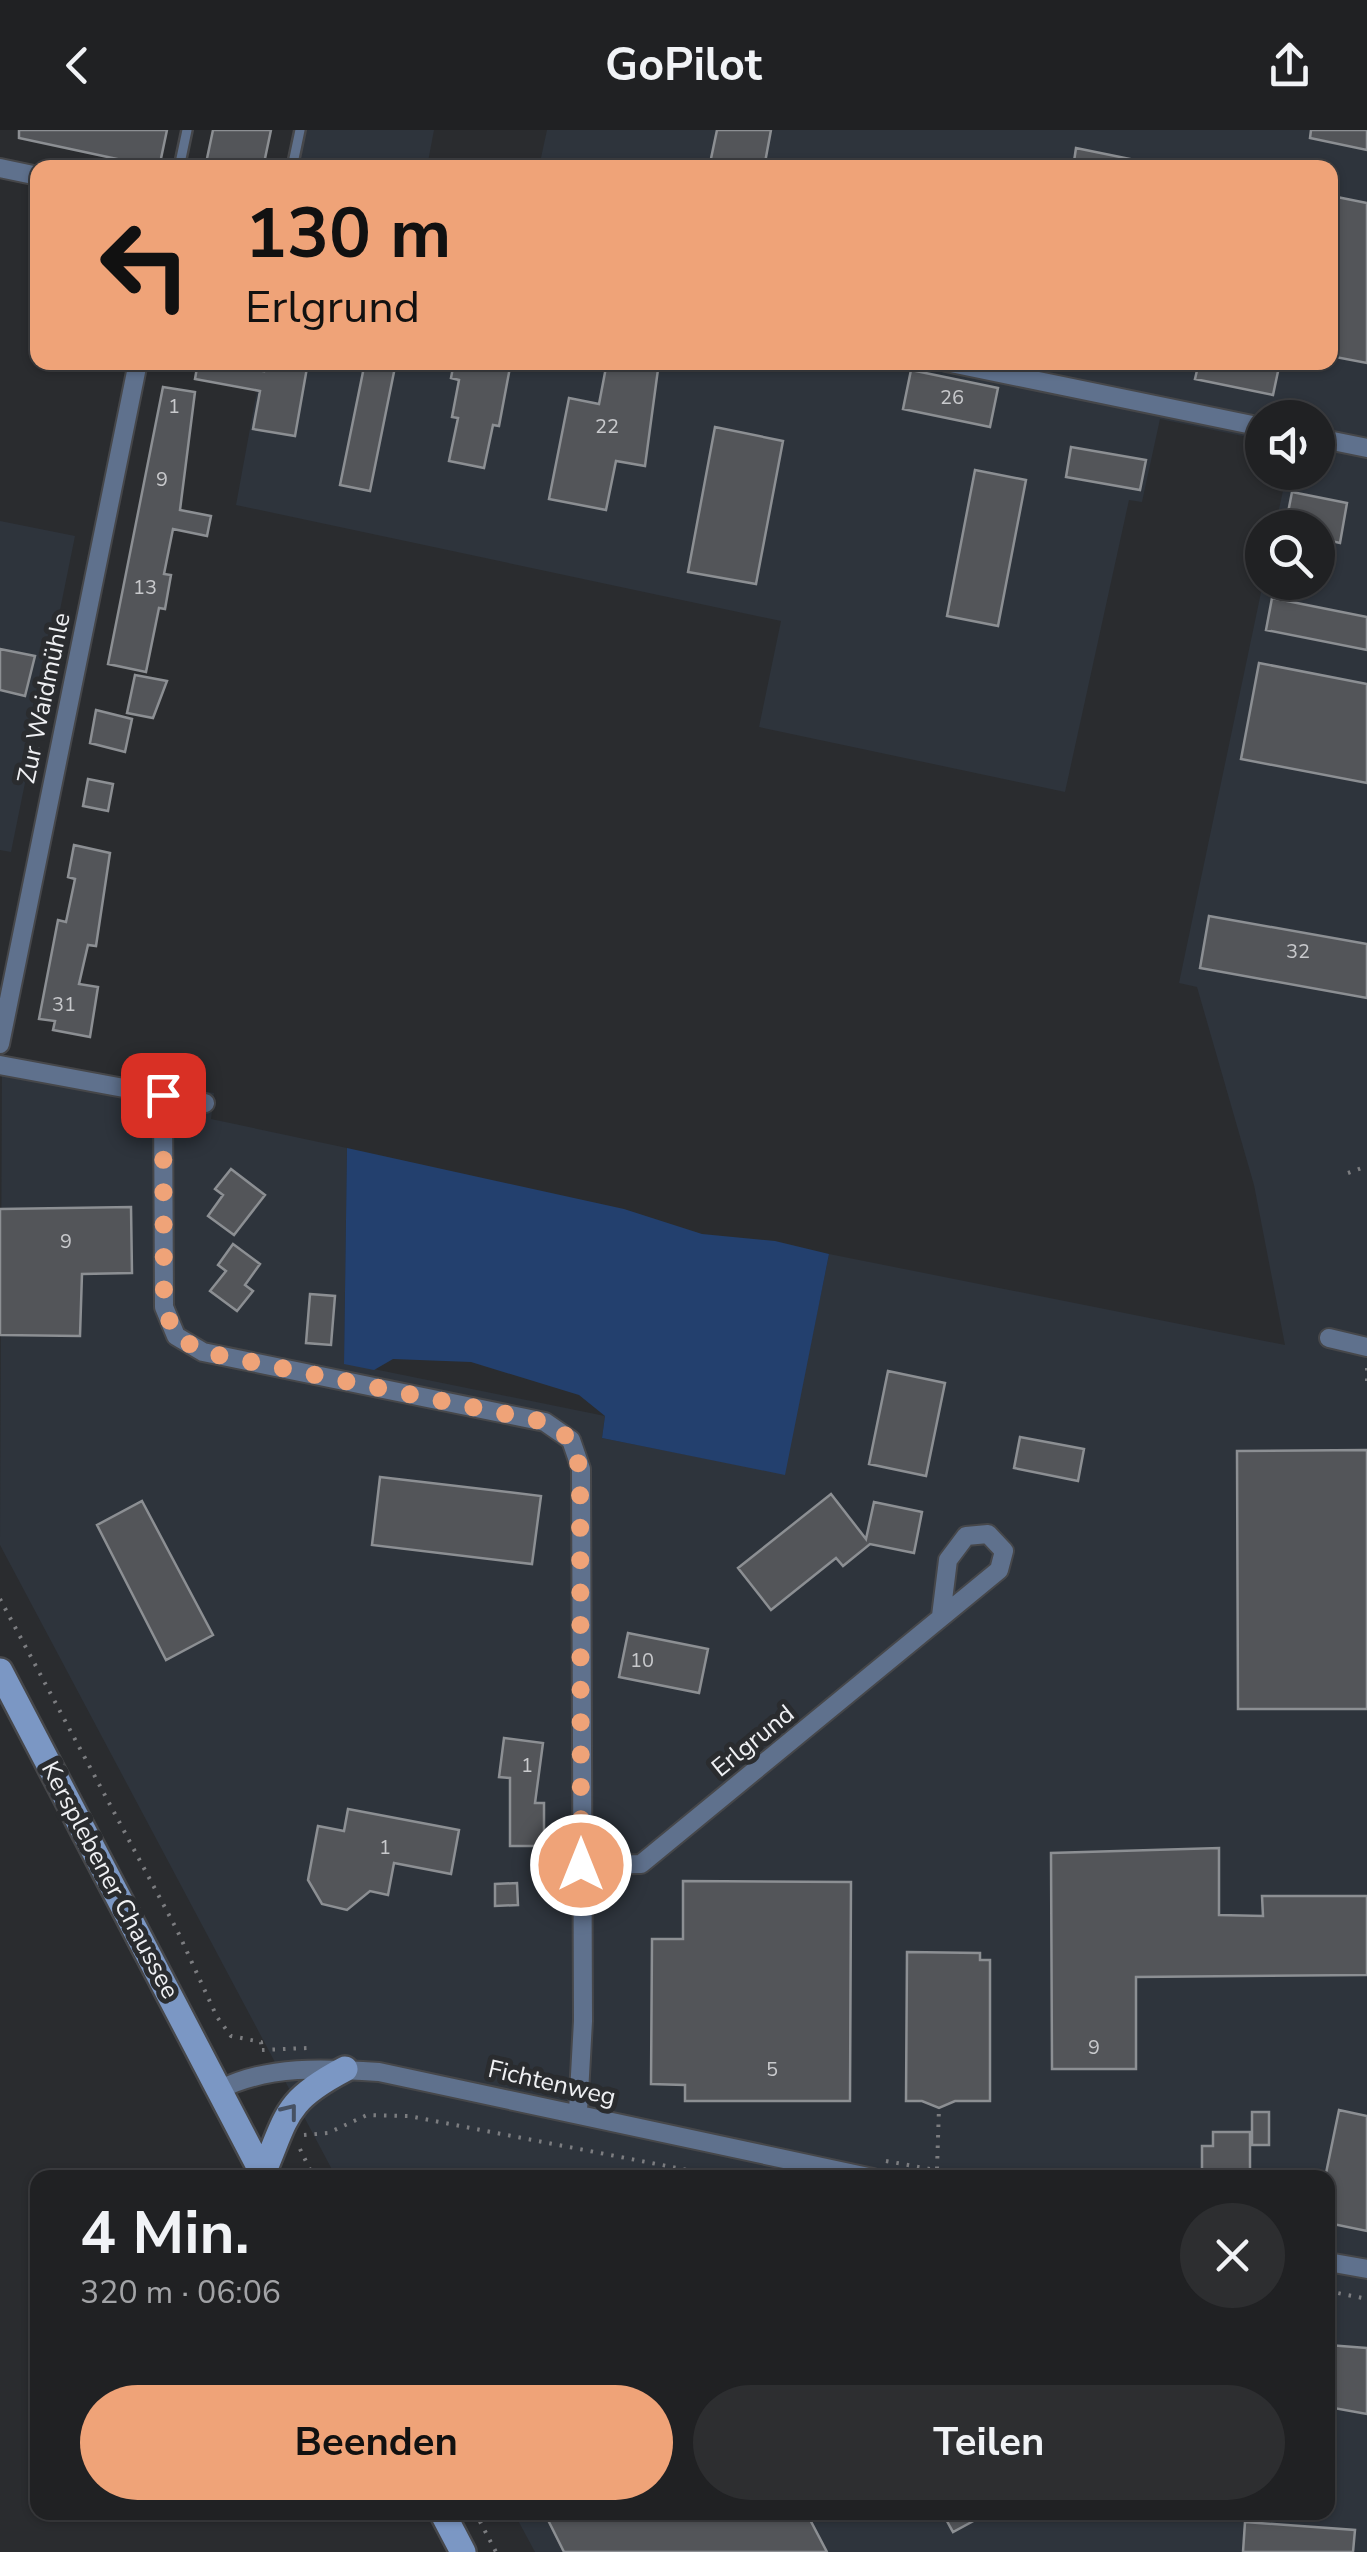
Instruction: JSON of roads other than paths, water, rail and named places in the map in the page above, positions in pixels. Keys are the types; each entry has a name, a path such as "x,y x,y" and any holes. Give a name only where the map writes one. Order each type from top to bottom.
{"main road":[{"name":"Kersplebener Chaussee","path":"0,1671 261,2170"},
{"path":"266,2170 280,2123 292,2106 313,2086 345,2070"},
{"path":"446,2520 463,2552"}],"street":[{"path":"0,168 30,174"},
{"name":"Zur Waidmühle","path":"0,1044 136,370"},
{"path":"985,370 1245,424"},
{"path":"1335,441 1367,448"},
{"path":"0,1065 205,1103"},
{"path":"163,1095 164,1308 176,1336 203,1352 545,1422 572,1440 580,1470 578,2111"},
{"path":"1329,1338 1367,1347"},
{"name":"Erlgrund","path":"581,1865 641,1864 1000,1570 1004,1551 988,1534 966,1536 952,1551 941,1616"},
{"name":"Fichtenweg","path":"219,2090 262,2076 345,2070 379,2072 578,2111 611,2124 833,2170"},
{"path":"1335,2263 1367,2269"}],"lane":[{"path":"181,160 187,130"},
{"path":"294,160 300,130"}]}
